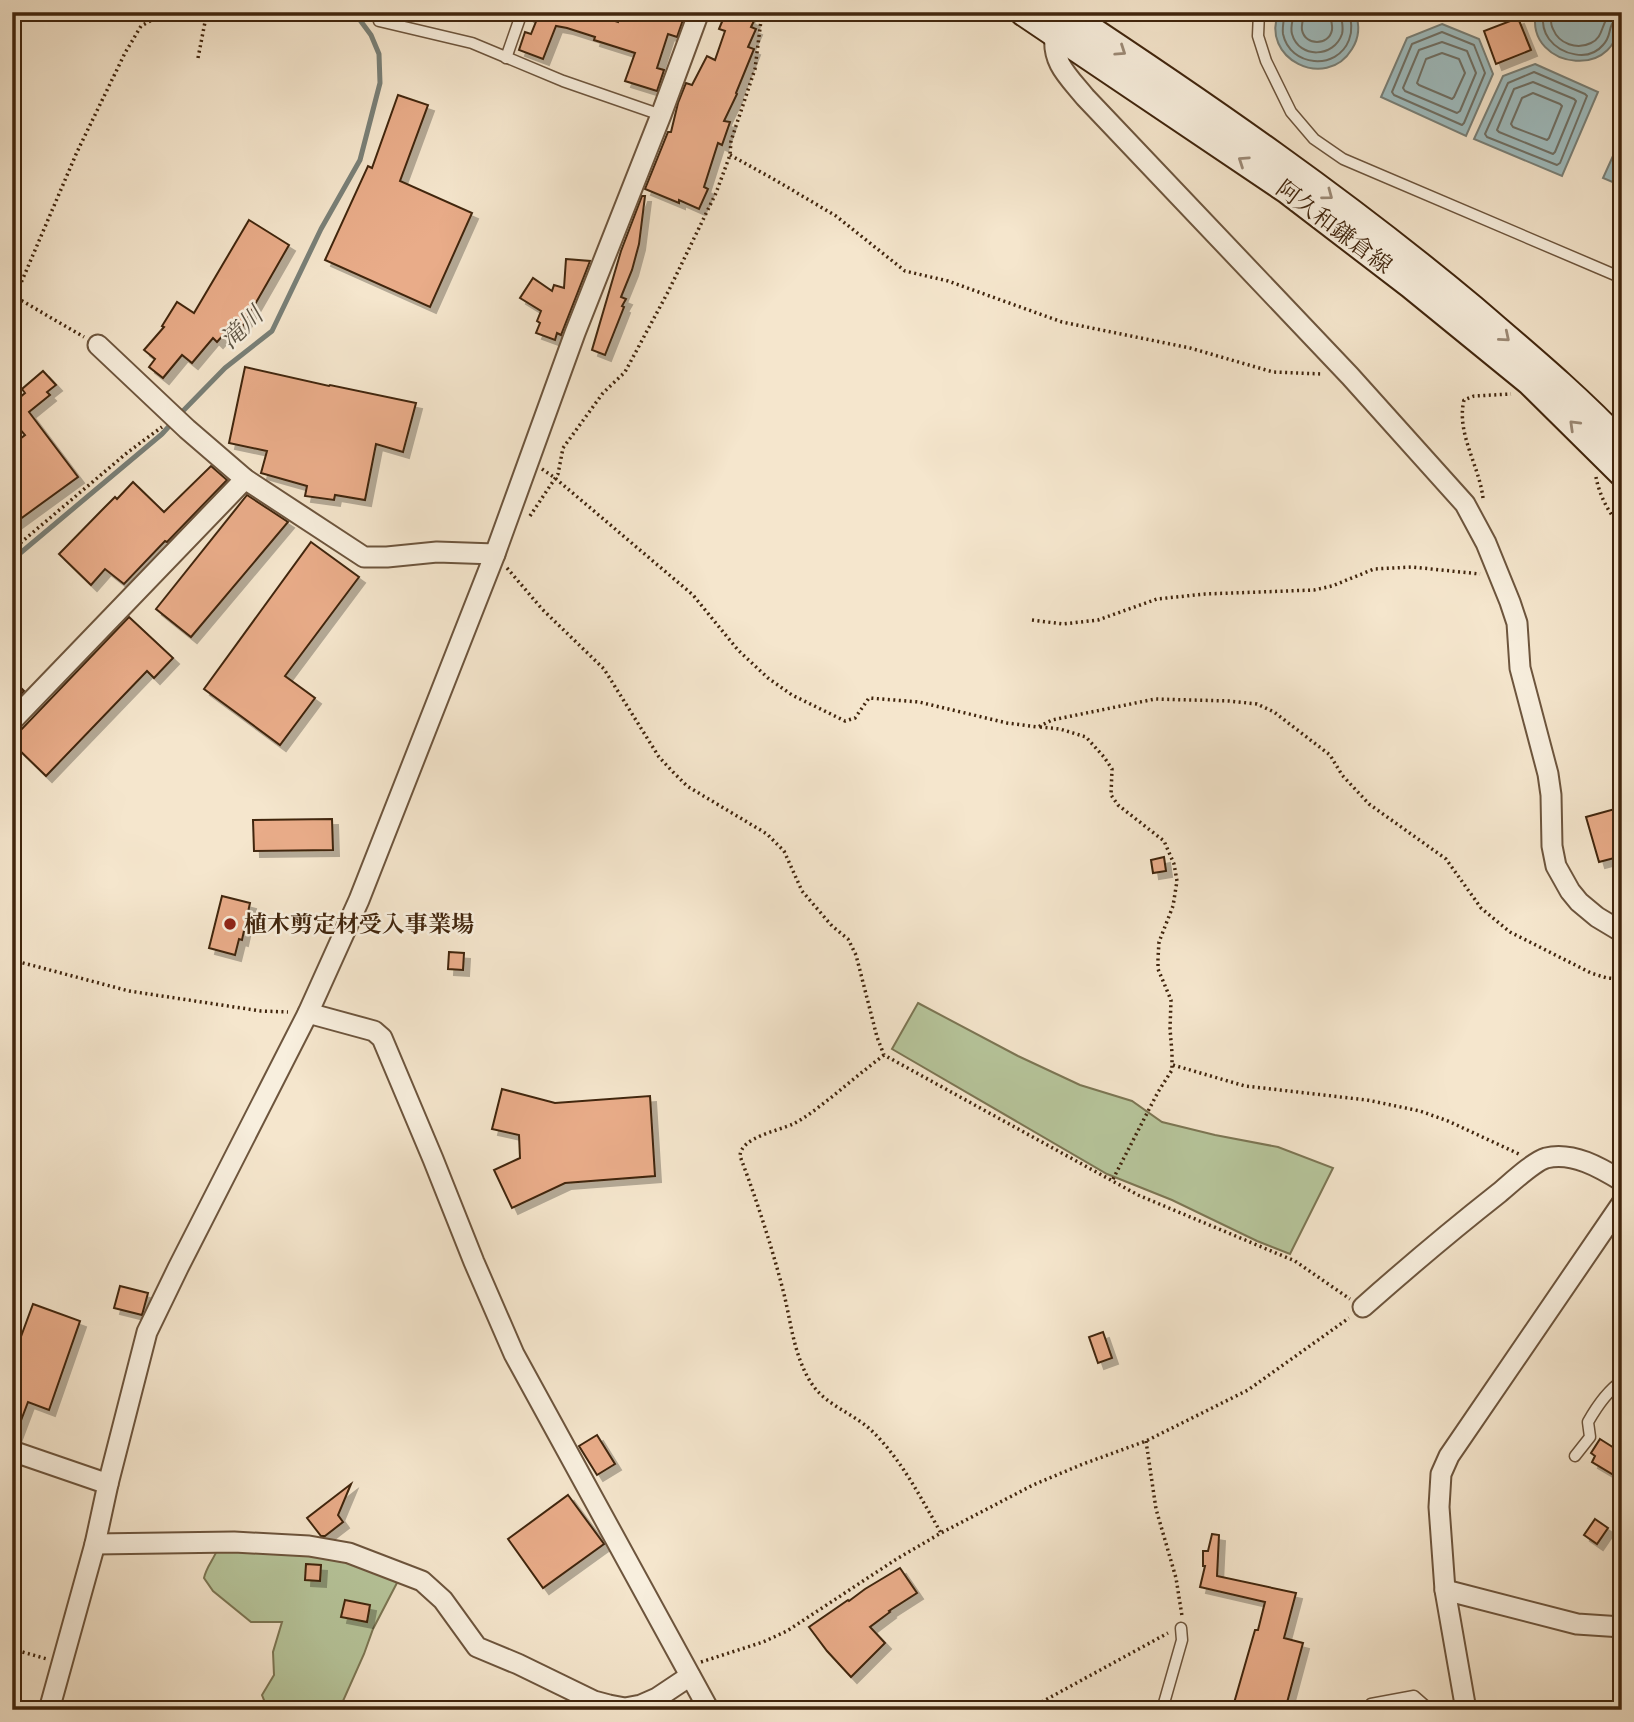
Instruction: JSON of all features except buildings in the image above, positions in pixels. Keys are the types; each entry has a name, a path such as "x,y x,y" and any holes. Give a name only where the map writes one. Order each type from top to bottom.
{"main road":[{"name":"阿久和鎌倉線","path":"1023,12 1060,23 1299,173 1416,262 1546,371 1596,417 1622,473"},
{"name":"阿久和鎌倉線","path":"1060,23 1410,285 1609,446"}],"street":[{"path":"49,1710 95,1544 147,1332 308,1013 359,900 495,554 575,333 699,12"},
{"path":"1060,23 1054,48 1059,65 1085,97 1350,376 1465,504 1486,543 1517,623 1520,668 1548,774 1552,846 1556,866 1579,902 1622,932"},
{"path":"98,345 245,478 364,557 437,552 495,554"},
{"path":"12,721 245,478"},
{"path":"308,1013 374,1031 382,1038 514,1354 709,1710"},
{"path":"1363,1307 1440,1240 1520,1175 1545,1159 1559,1157 1580,1160 1622,1181"},
{"path":"1466,1710 1445,1590 1439,1507 1441,1474 1449,1456 1622,1203"},
{"path":"12,1451 108,1484"},
{"path":"95,1544 234,1542 309,1546 349,1553 422,1581 443,1600 477,1647 594,1701 625,1708 657,1698 688,1672"},
{"path":"1445,1590 1577,1624 1622,1627"}],"lane":[{"path":"506,58 522,12"},
{"path":"1259,12 1258,36 1266,61 1291,112 1314,139 1343,159 1622,278"},
{"path":"379,21 472,43 563,81 661,115"},
{"path":"1575,1456 1590,1437 1588,1422 1599,1403 1622,1381"},
{"path":"1163,1710 1182,1640 1181,1628"},
{"path":"1366,1710 1371,1704 1414,1696 1430,1710"}],"path":[{"path":"526,522 558,474 563,448 603,393 625,372 716,193 730,155 730,141 755,69 762,12"},
{"path":"98,345 13,296 77,152 124,53 141,26 173,14 207,15 198,58"},
{"path":"730,155 836,216 905,271 947,281 1062,322 1190,348 1273,372 1350,376"},
{"path":"1479,531 1485,517 1483,494 1462,423 1464,400 1474,396 1514,394 1530,382"},
{"path":"12,550 128,453 169,422 178,420"},
{"path":"1609,446 1594,470 1597,487 1616,522 1622,527"},
{"path":"529,460 555,478 693,595 738,650 768,678 792,695 845,721 855,718 869,698 919,702 1007,723 1060,729 1086,737 1104,757 1112,769 1111,795 1118,805 1164,841 1174,864 1177,881 1173,906 1159,942 1158,958 1158,969 1171,1000 1172,1070 1152,1102 1111,1182"},
{"path":"495,554 542,609 604,668 659,757 673,772 687,786 767,834 784,851 802,891 832,926 848,939 856,955 884,1055 1111,1182 1295,1261 1363,1307 1248,1390 1146,1441 1033,1485 895,1560 787,1632 707,1659 688,1672"},
{"path":"1032,620 1063,624 1098,620 1157,599 1205,594 1314,590 1332,586 1374,569 1412,566 1500,576"},
{"path":"1038,727 1052,720 1155,699 1257,704 1274,712 1330,755 1342,775 1369,804 1446,859 1481,908 1510,932 1591,973 1622,979"},
{"path":"12,960 129,991 261,1011 308,1013"},
{"path":"884,1055 796,1123 744,1144 740,1156 769,1242 805,1372 821,1396 855,1417 886,1446 912,1483 941,1533"},
{"path":"1172,1065 1245,1086 1367,1100 1420,1111 1522,1155 1545,1159"},
{"path":"1027,1710 1163,1635 1181,1628 1176,1578 1156,1509 1146,1441"},
{"path":"12,1648 62,1664"}],"green space":[{"path":"918,1003 1018,1056 1080,1085 1132,1101 1162,1122 1278,1147 1333,1168 1290,1254 1172,1200 1107,1174 892,1049"},
{"path":"218,1548 286,1550 354,1563 399,1579 373,1629 339,1710 268,1710 262,1695 274,1675 273,1652 282,1622 251,1622 213,1591 204,1578"}],"water":[{"path":"1279,12 1355,12 1358,27 1356,40 1341,62 1327,68 1298,64 1286,55 1278,43 1275,29"},
{"path":"1536,12 1618,12 1617,35 1607,50 1593,59 1576,61 1559,57 1545,47 1536,32"},
{"path":"1442,24 1479,39 1493,74 1466,136 1381,97 1407,38"},
{"path":"1535,64 1598,92 1562,176 1474,139 1503,76"},
{"path":"1622,136 1622,186 1603,178"}],"waterway":[{"name":"滝川","path":"179,415 225,368 272,331 321,229 360,160 380,83 379,54 371,35 354,12"},
{"name":"滝川","path":"12,560 172,423"}],"place":[{"name":"植木剪定材受入事業場","path":"230,924"}]}
